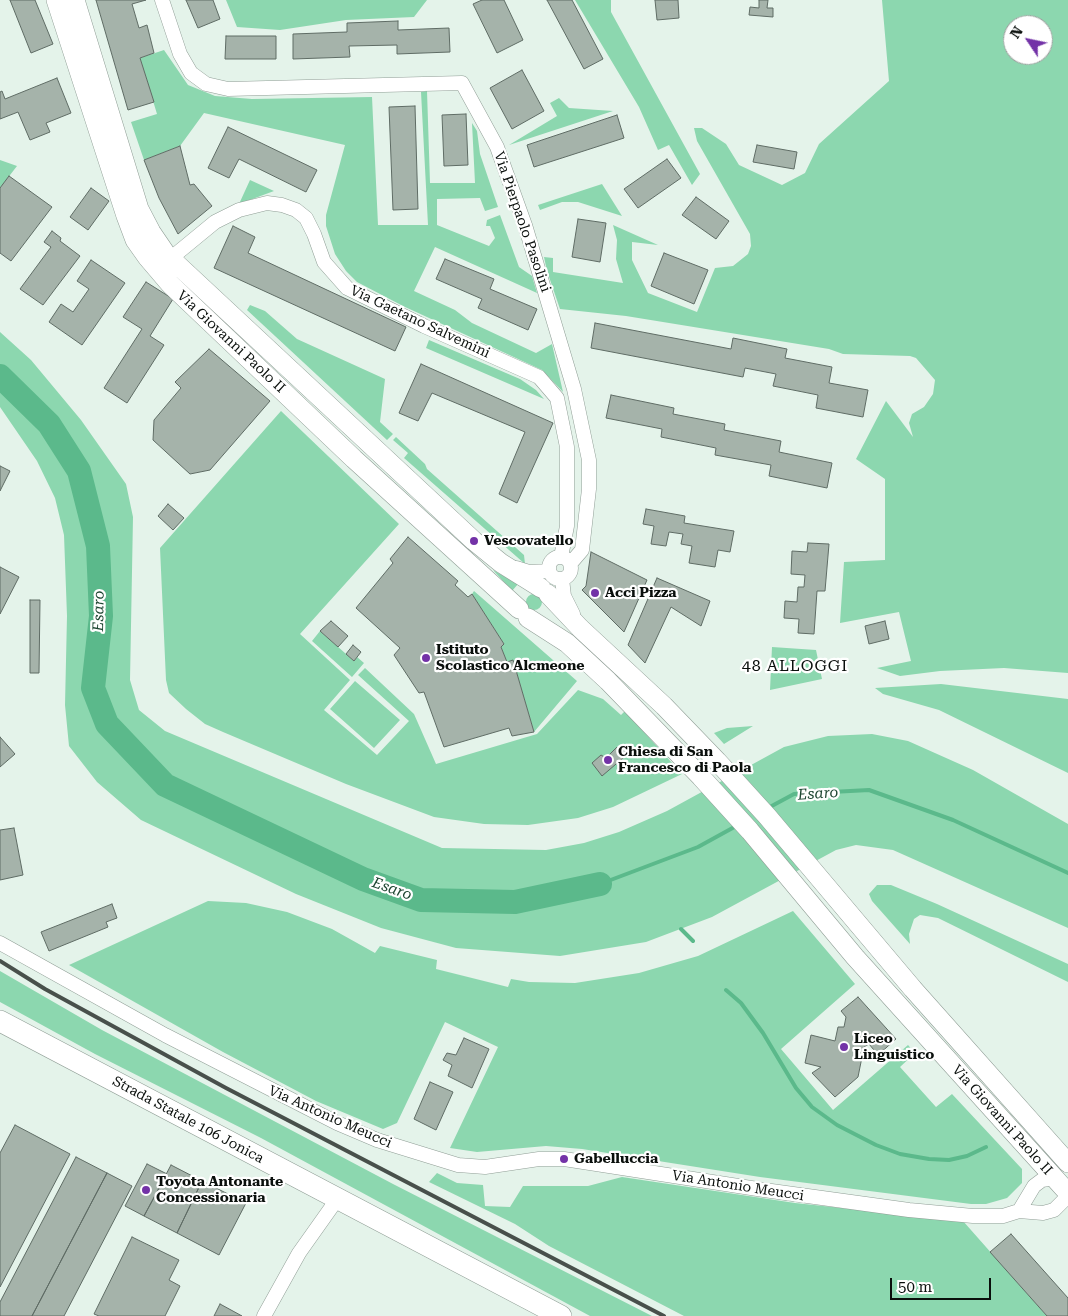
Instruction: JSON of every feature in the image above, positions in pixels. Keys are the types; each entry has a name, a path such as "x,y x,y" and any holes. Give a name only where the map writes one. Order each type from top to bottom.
{"main road":[{"name":"Strada Statale 106 Jonica","path":"0,1021 561,1316"}],"street":[{"name":"Via Giovanni Paolo II","path":"56,0 126,216 135,240 147,257 170,284 354,459 524,614 567,643 608,681 750,831 855,958 1064,1187"},
{"name":"Via Giovanni Paolo II","path":"75,0 139,209 151,232 170,259 501,564 544,591 580,628 650,692 767,816 873,943 1068,1163"},
{"name":"Via Pierpaolo Pasolini","path":"162,0 180,54 190,72 206,84 228,89 462,83 497,147 525,225 574,388 589,460 589,488 582,550 566,561"},
{"name":"Via Gaetano Salvemini","path":"170,259 215,222 239,210 267,203 282,205 296,210 306,218 324,262 347,288 424,326 539,377 557,398 567,447 566,561"},
{"path":"552,560 566,561 570,572 562,578 553,577 549,571 549,565 552,560"},
{"path":"501,564 529,572 549,571"},
{"path":"562,578 564,596 580,628"},
{"path":"530,587 544,591 551,604 547,613 538,618 524,614 519,598 525,590 530,587"},
{"name":"Via Antonio Meucci","path":"0,943 165,1035 337,1123 376,1140 458,1165 485,1167 539,1159 564,1159 909,1210 974,1216 1003,1216 1019,1211 1043,1213 1054,1210 1064,1187"},
{"path":"1019,1211 1034,1186 1042,1180 1064,1187"},
{"path":"264,1316 299,1253 338,1198"}],"green space":[{"path":"226,0 427,0 414,17 346,20 280,30 237,27"},
{"path":"575,0 611,0 611,12 700,174 692,185 669,145 658,150 639,107"},
{"path":"882,0 1068,0 1068,673 1004,668 940,671 900,676 877,668 911,661 899,612 840,623 844,562 885,560 885,479 856,459 886,401 913,437 909,423 912,414 924,407 933,394 935,380 916,358 910,356 843,354 829,349 626,316 560,309 544,257 553,258 553,272 623,283 616,259 617,240 613,225 658,245 632,242 632,260 648,293 697,312 715,268 733,266 748,254 751,246 750,234 697,141 694,128 702,128 726,144 739,165 782,185 805,173 819,144 889,81"},
{"path":"164,50 188,85 215,96 252,99 372,97 378,225 428,225 421,92 427,91 430,183 475,183 472,123 477,131 480,154 498,207 485,211 480,198 437,199 437,225 489,246 495,238 490,226 486,226 487,220 500,215 519,267 532,276 537,293 435,247 414,291 455,310 472,323 536,353 552,344 563,392 542,370 403,306 357,282 346,271 335,254 326,226 326,215 345,145 204,113 180,146 144,160 131,122 157,114 140,58"},
{"path":"559,98 569,108 613,111 509,145 557,116 550,103"},
{"path":"0,160 17,166 0,188"},
{"path":"250,180 274,191 239,204"},
{"path":"602,184 622,216 578,202 562,202 540,210 538,205"},
{"path":"250,305 265,311 297,339 385,379 380,422 393,434 387,440 247,310"},
{"path":"0,332 31,360 81,420 126,484 133,517 130,680 139,710 165,731 442,848 546,850 584,843 619,832 667,811 784,747 828,736 872,734 908,741 973,770 1068,824 1068,928 893,850 856,845 836,850 712,917 646,942 560,956 456,948 381,928 296,894 141,820 97,782 69,746 65,705 67,616 64,535 55,498 37,461 0,407"},
{"path":"429,340 520,379 536,390 544,399 426,348"},
{"path":"281,411 399,524 300,634 350,680 324,710 377,755 409,721 358,675 365,668 414,714 436,764 537,734 578,690 603,699 621,715 625,711 682,774 613,807 578,818 528,825 484,824 434,817 346,784 205,724 186,709 169,693 166,680 160,548"},
{"path":"396,437 425,464 427,469 524,555 525,564 404,458 408,453 393,440"},
{"path":"493,570 518,584 512,591"},
{"path":"474,591 577,681 534,732 513,661 507,662 501,647 504,644 472,594"},
{"path":"534,594 540,596 542,602 540,608 534,610 528,608 526,602 528,596"},
{"path":"320,631 354,661 357,657 364,663 352,677 312,641"},
{"path":"772,647 816,650 822,679 770,690"},
{"path":"355,681 400,720 374,748 330,709"},
{"path":"941,684 1068,699 1068,773 939,710 883,694 875,688"},
{"path":"753,726 724,744 714,733 727,728"},
{"path":"877,885 891,885 937,904 1068,964 1068,982 938,918 920,915 914,919 909,934 910,944 872,901 869,894"},
{"path":"208,901 246,903 287,912 332,929 375,953 380,946 437,960 436,969 508,987 511,979 529,982 575,983 639,973 698,956 793,911 855,984 781,1049 833,1110 908,1045 915,1053 900,1067 936,1107 952,1094 1022,1169 1022,1183 1007,1198 986,1204 971,1204 760,1177 582,1149 546,1146 477,1152 450,1148 498,1047 445,1022 397,1123 383,1129 316,1101 223,1052 69,965"},
{"path":"0,971 102,1030 393,1184 652,1316 590,1316 261,1138 95,1054 0,1002"},
{"path":"437,1173 457,1183 483,1185 485,1206 510,1207 523,1186 588,1186 622,1177 795,1203 963,1221 1047,1316 684,1316 549,1246 515,1224 429,1182"}],"building":[{"path":"10,0 35,0 53,44 31,53"},
{"path":"96,0 146,0 132,4 139,28 147,25 154,53 140,58 154,102 128,110"},
{"path":"186,0 213,0 220,19 198,28"},
{"path":"482,0 504,0 523,40 497,53 473,4"},
{"path":"547,0 572,0 603,59 584,69"},
{"path":"655,0 678,0 679,18 657,20"},
{"path":"759,0 768,0 767,8 773,8 773,17 749,15 750,7 759,8"},
{"path":"398,21 398,30 449,28 450,52 397,54 397,45 349,46 350,57 293,59 293,34 347,32 347,23"},
{"path":"226,36 276,36 276,59 225,59"},
{"path":"522,70 544,111 512,129 490,88"},
{"path":"57,78 71,113 46,123 50,132 30,140 18,112 0,119 0,92 2,91 5,99"},
{"path":"415,106 418,209 393,210 389,107"},
{"path":"466,114 468,165 444,166 442,115"},
{"path":"617,115 624,138 534,167 527,145"},
{"path":"228,127 317,170 306,192 239,159 229,178 208,168"},
{"path":"757,145 797,152 794,169 753,162"},
{"path":"180,146 190,185 194,184 212,206 178,234 159,198 144,160"},
{"path":"667,159 681,178 638,208 624,189"},
{"path":"9,176 52,207 11,261 0,253 0,188"},
{"path":"91,188 109,201 88,230 70,217"},
{"path":"696,197 729,221 716,239 682,215"},
{"path":"578,219 606,223 600,262 572,257"},
{"path":"233,226 255,237 248,253 406,327 395,351 214,268"},
{"path":"52,231 61,238 60,241 80,256 43,305 20,289 51,247 44,242"},
{"path":"664,253 708,270 694,304 651,286"},
{"path":"445,259 494,279 490,289 537,309 528,330 478,308 482,299 436,279"},
{"path":"91,260 125,283 82,345 49,322 61,304 73,312 89,289 77,281"},
{"path":"146,282 173,299 150,336 164,345 127,403 104,388 142,329 123,317"},
{"path":"595,323 731,349 733,338 787,349 785,358 832,367 829,383 868,390 863,417 816,408 818,395 773,386 776,374 745,368 743,377 591,348"},
{"path":"209,349 270,401 210,470 190,474 153,440 154,420 181,388 175,382"},
{"path":"421,364 553,423 517,503 499,494 525,432 432,393 418,421 399,413"},
{"path":"611,395 674,408 673,414 725,424 724,430 781,441 779,452 832,463 827,488 769,476 771,465 715,455 716,448 661,437 662,429 606,418"},
{"path":"0,466 10,471 0,491"},
{"path":"168,504 184,518 173,530 158,516"},
{"path":"646,509 685,516 684,523 734,531 730,552 718,550 715,567 689,563 692,546 681,544 683,534 669,532 666,546 651,544 654,526 643,524"},
{"path":"408,537 458,581 455,585 468,597 472,594 504,644 501,647 507,662 513,660 534,732 512,736 509,728 444,747 424,692 419,693 394,655 400,648 356,608 393,563 390,559"},
{"path":"808,543 829,544 825,591 817,591 814,634 798,633 799,619 784,618 785,601 797,602 798,587 804,587 805,575 791,574 792,551 807,552"},
{"path":"591,552 647,580 624,632 582,590 586,586"},
{"path":"0,567 19,577 0,614"},
{"path":"657,578 710,601 701,626 671,607 645,663 628,645"},
{"path":"30,600 40,600 39,673 30,673"},
{"path":"331,621 348,636 338,647 320,631"},
{"path":"885,621 889,639 869,644 865,626"},
{"path":"353,645 361,652 354,661 346,654"},
{"path":"0,737 15,754 0,767"},
{"name":"Chiesa di San Francesco di Paola","path":"623,745 629,753 602,776 592,763 601,755 606,758 617,747 618,749"},
{"path":"14,828 23,875 0,880 0,830"},
{"path":"112,904 117,918 106,922 108,927 49,951 41,932"},
{"path":"858,997 896,1039 878,1055 869,1044 864,1047 858,1077 835,1097 812,1073 821,1067 805,1063 811,1035 835,1041 838,1027 844,1027 846,1017 841,1011"},
{"path":"464,1038 489,1049 472,1088 448,1076 452,1065 443,1060 447,1053 456,1055"},
{"path":"430,1082 453,1092 436,1130 414,1119"},
{"path":"15,1125 70,1154 0,1287 0,1153"},
{"path":"76,1157 107,1173 32,1316 0,1316 0,1302"},
{"name":"Toyota Antonante Concessionaria","path":"147,1164 167,1174 144,1216 125,1206"},
{"path":"171,1165 202,1181 177,1233 144,1216"},
{"path":"107,1173 132,1186 64,1316 32,1316"},
{"path":"202,1181 246,1203 219,1255 177,1233"},
{"path":"1011,1234 1068,1298 1068,1316 1047,1316 990,1252"},
{"path":"132,1237 179,1260 169,1280 180,1286 165,1316 99,1316 94,1314"},
{"path":"220,1304 242,1316 214,1316"}],"waterway":[{"name":"Esaro","path":"0,376 49,424 79,471 98,546 101,616 93,688 107,724 165,785 363,879 421,900 515,902 600,884"},
{"name":"Esaro","path":"768,808 794,794 869,790 953,820 1068,873"},
{"name":"Esaro","path":"600,884 698,847 738,825"},
{"path":"681,929 693,941"},
{"path":"726,990 741,1003 763,1033 796,1088 812,1107 837,1125 876,1145 900,1154 929,1159 949,1160 967,1156 986,1147"}],"railway":[{"path":"0,961 45,989 226,1088 664,1316"}],"place":[{"name":"Vescovatello","path":"474,541"},
{"name":"Acci Pizza","path":"595,593"},
{"name":"Istituto Scolastico Alcmeone","path":"426,658"},
{"name":"Chiesa di San Francesco di Paola","path":"608,760"},
{"name":"Liceo Linguistico","path":"844,1047"},
{"name":"Gabelluccia","path":"564,1159"},
{"name":"Toyota Antonante Concessionaria","path":"146,1190"}],"district":[{"name":"48 ALLOGGI","path":"795,666"}]}
